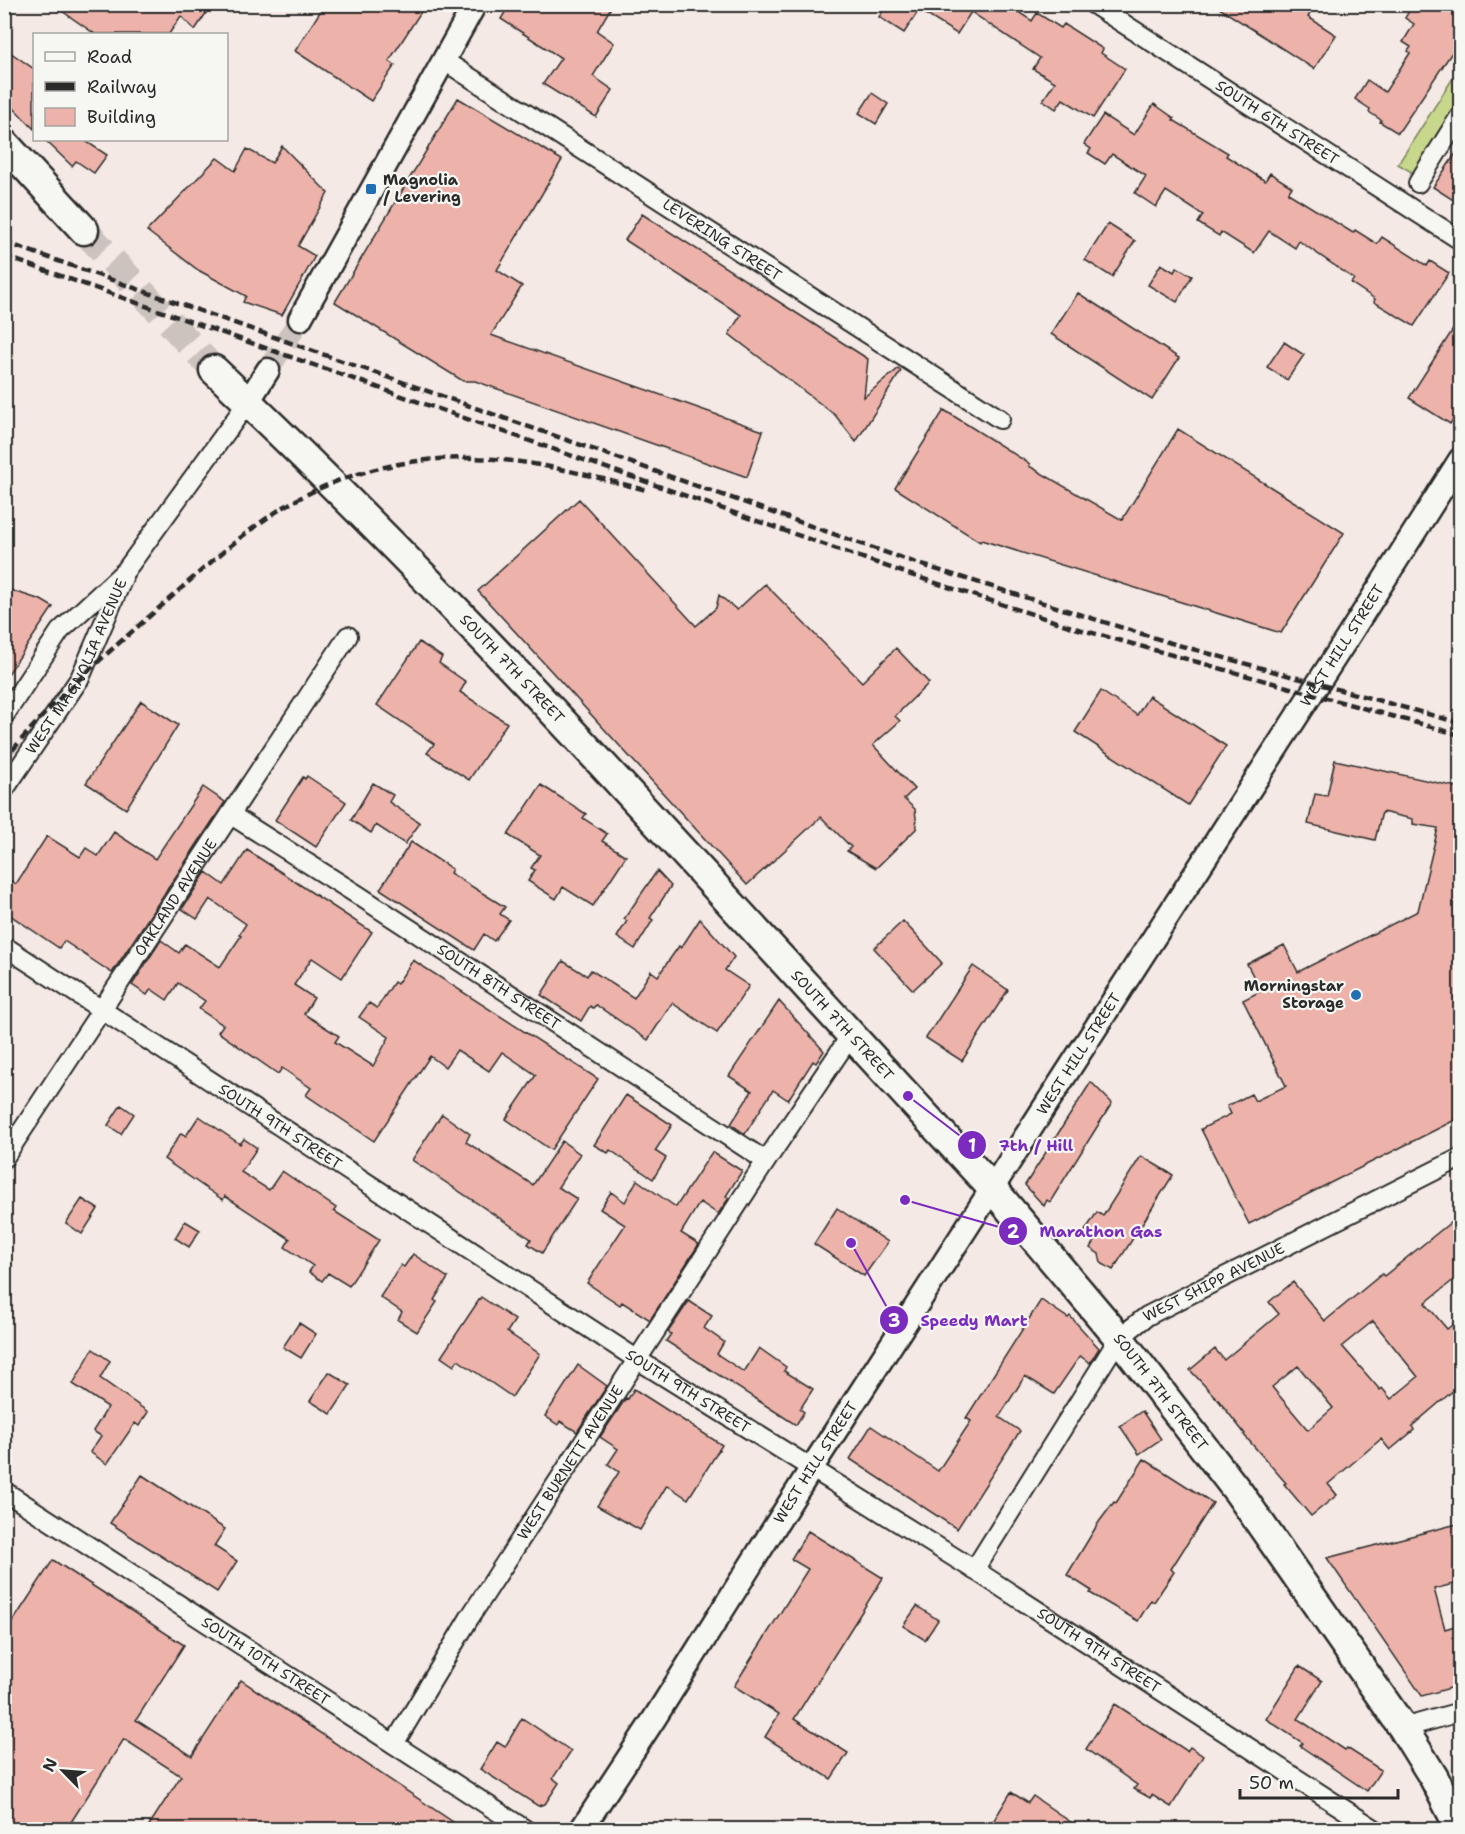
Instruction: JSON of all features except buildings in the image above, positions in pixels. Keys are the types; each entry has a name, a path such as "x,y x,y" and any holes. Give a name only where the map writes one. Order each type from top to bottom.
{"main road":[{"path":"4,143 84,230"},
{"path":"4,165 49,193"},
{"name":"SOUTH 7TH STREET","path":"214,370 401,553 576,735 993,1188 1119,1338 1239,1493 1403,1728 1461,1829"}],"street":[{"path":"300,319 475,4"},
{"name":"SOUTH 6TH STREET","path":"1093,4 1461,240"},
{"name":"LEVERING STREET","path":"443,60 1000,419"},
{"path":"1418,183 1461,116"},
{"name":"WEST MAGNOLIA AVENUE","path":"4,716 60,631 126,570 248,402 268,370"},
{"name":"WEST HILL STREET","path":"581,1830 1461,460"},
{"name":"WEST MAGNOLIA AVENUE","path":"4,790 80,678 126,570"},
{"name":"OAKLAND AVENUE","path":"4,1158 348,636"},
{"name":"SOUTH 8TH STREET","path":"231,815 766,1161"},
{"name":"SOUTH 9TH STREET","path":"4,945 638,1360 974,1570 1376,1830"},
{"name":"WEST BURNETT AVENUE","path":"394,1744 470,1617 766,1161 851,1035"},
{"name":"WEST SHIPP AVENUE","path":"974,1570 1119,1338 1147,1316 1461,1158"},
{"name":"SOUTH 10TH STREET","path":"4,1491 526,1830"},
{"path":"1403,1728 1461,1712"}],"green space":[{"path":"1460,67 1460,110 1418,176 1398,164"}],"tunnel":[{"path":"84,230 214,370"},
{"path":"268,370 300,319"}],"railway":[{"path":"4,242 916,563 1171,643 1460,723"},
{"path":"4,256 908,574 1075,628 1460,735"},
{"path":"4,761 39,719 78,681 208,564 260,523 289,504 321,488 353,475 387,466 457,458 492,459 542,465 646,490"}],"place":[{"name":"Magnolia / Levering","path":"371,189"},
{"name":"Morningstar Storage","path":"1356,995"},
{"name":"7th / Hill","path":"908,1096"},
{"name":"Marathon Gas","path":"905,1200"},
{"name":"Speedy Mart","path":"851,1243"}]}
